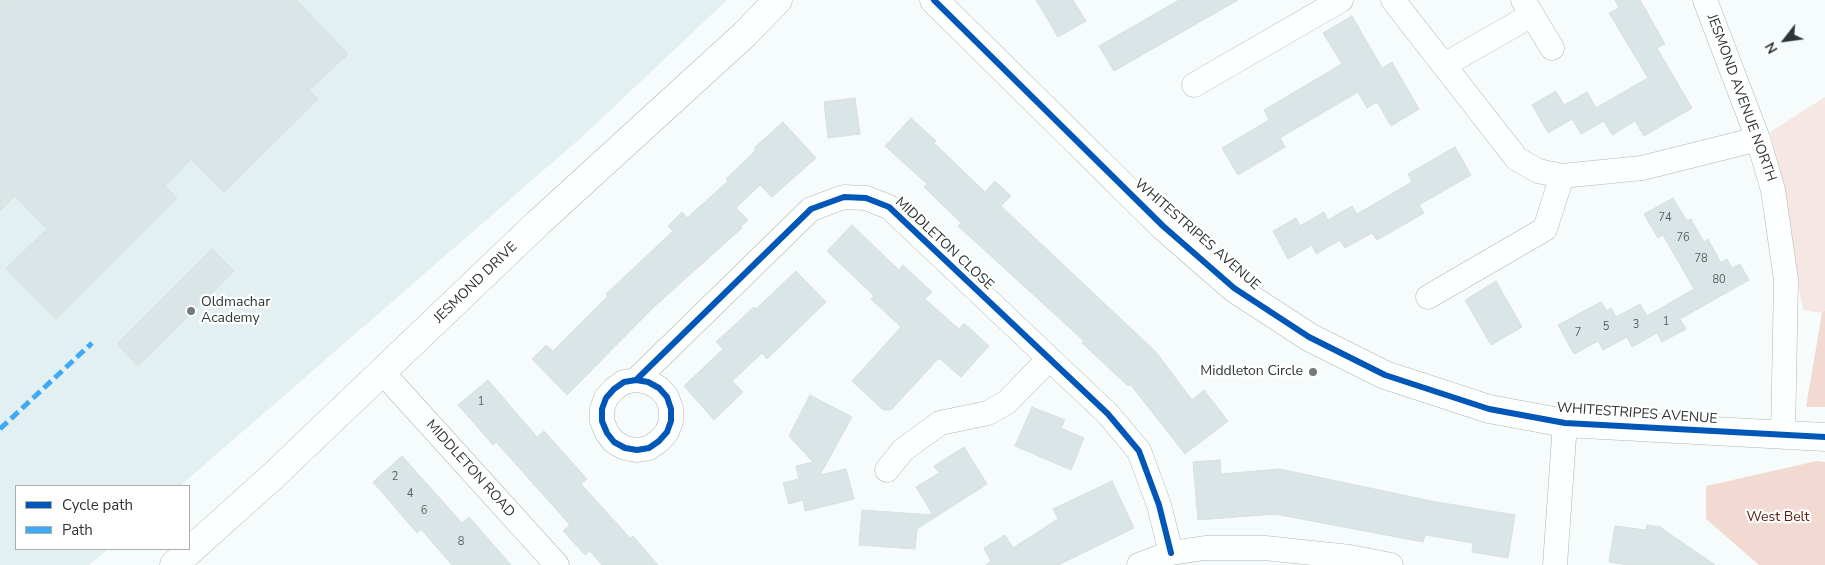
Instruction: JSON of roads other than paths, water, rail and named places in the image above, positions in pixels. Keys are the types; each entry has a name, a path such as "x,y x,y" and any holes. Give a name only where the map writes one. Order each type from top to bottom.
{"street":[{"name":"JESMOND DRIVE","path":"174,565 383,373 538,223 745,34 778,0"},
{"name":"WHITESTRIPES AVENUE","path":"934,0 1163,226 1234,288 1309,337 1385,375 1489,409 1565,423 1825,437"},
{"path":"1194,85 1341,0"},
{"path":"1393,0 1517,159 1538,171 1562,176 1642,168 1758,139"},
{"name":"JESMOND AVENUE NORTH","path":"1706,0 1758,139 1773,190 1786,280 1783,436"},
{"path":"1444,65 1527,7 1552,48"},
{"path":"1428,296 1545,229 1562,176"},
{"name":"MIDDLETON CLOSE","path":"636,380 810,209 844,197 866,198 889,207 1108,414 1139,451 1159,505 1171,553"},
{"path":"887,470 903,450 940,423 988,413 1007,402 1049,359"},
{"name":"MIDDLETON ROAD","path":"383,373 557,565"},
{"path":"1556,565 1565,423"},
{"path":"1139,565 1171,553 1205,548 1265,548 1350,557 1391,565"}],"place":[{"name":"Oldmachar Academy","path":"191,311"},
{"name":"Middleton Circle","path":"1313,372"}],"park label":[{"name":"West Belt","path":"1778,518"}]}
